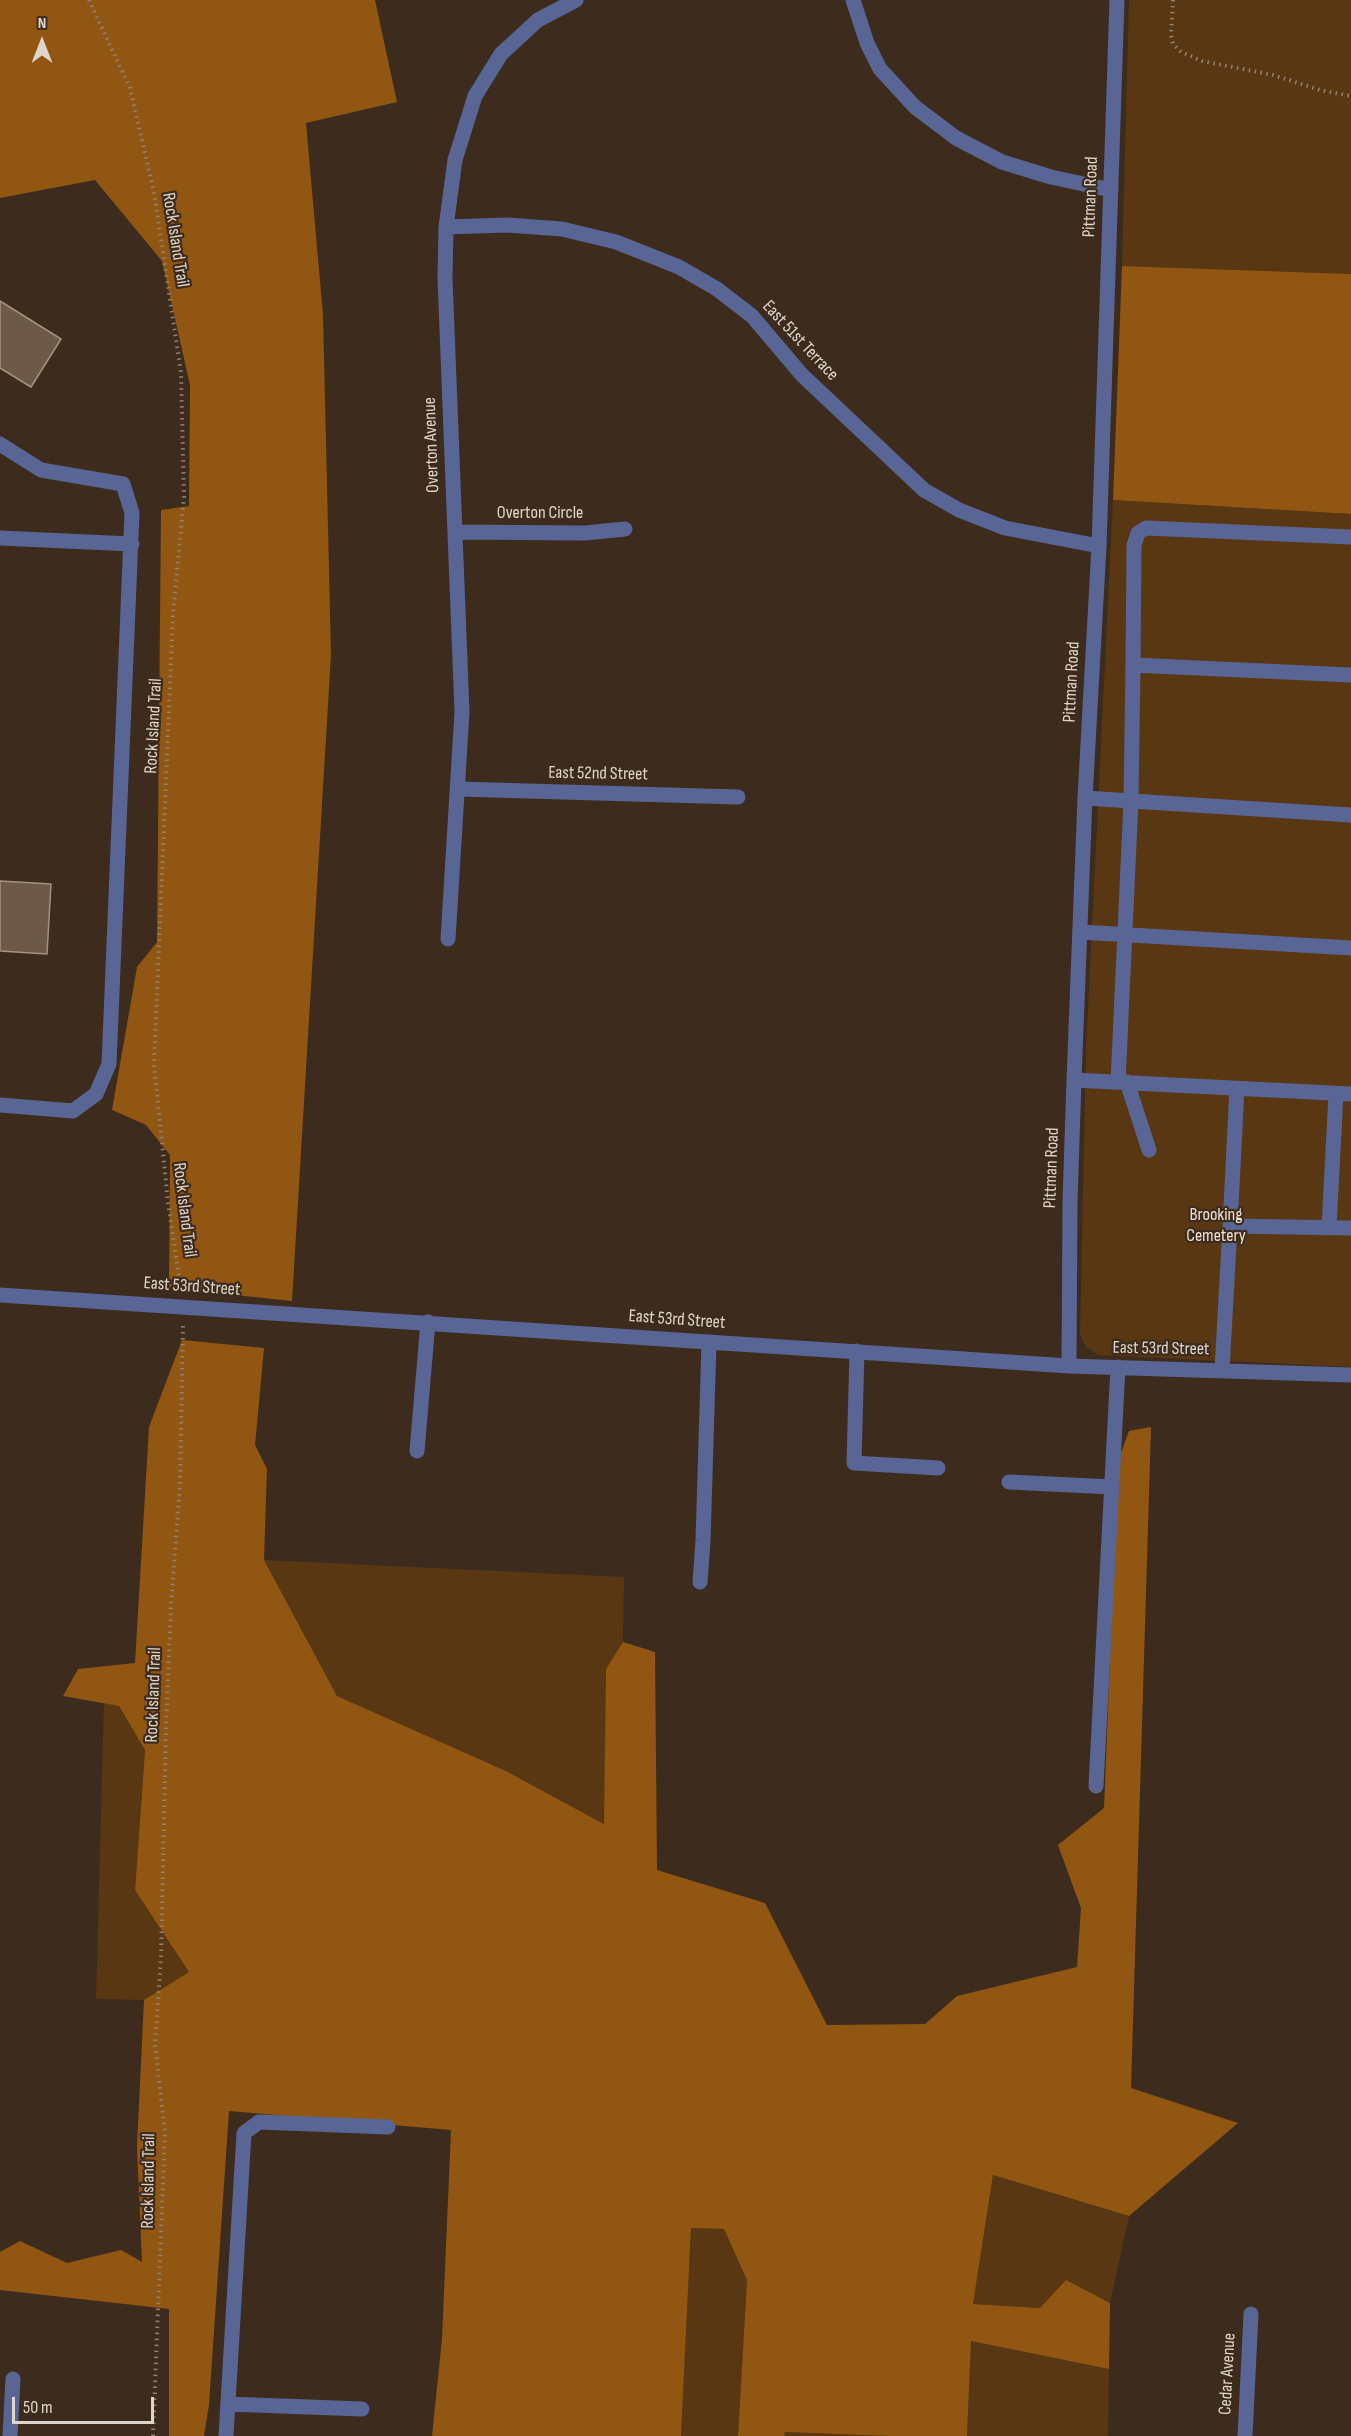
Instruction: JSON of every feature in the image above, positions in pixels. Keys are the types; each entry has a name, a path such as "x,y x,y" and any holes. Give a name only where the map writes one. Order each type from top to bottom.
{"street":[{"name":"Overton Avenue","path":"448,939 462,712 445,278 446,227 455,160 475,96 501,54 538,20 576,0"},
{"path":"853,0 867,43 880,69 915,107 956,138 1002,162 1051,177 1111,190"},
{"name":"Pittman Road","path":"1070,1366 1070,1202 1074,1080 1085,798 1099,546 1117,0"},
{"name":"East 51st Terrace","path":"446,227 507,225 562,229 616,242 679,267 717,289 752,316 802,375 924,490 959,510 1005,528 1099,546"},
{"path":"0,444 41,470 123,484 132,513 109,1064 96,1094 73,1111 0,1105"},
{"name":"Overton Circle","path":"455,532 585,533 625,528"},
{"path":"1149,1150 1123,1082 1124,934 1131,801 1134,545 1138,533 1146,528 1351,537"},
{"path":"0,538 132,544"},
{"path":"1133,665 1351,675"},
{"name":"East 52nd Street","path":"458,789 738,797"},
{"path":"1085,798 1351,814"},
{"path":"1080,932 1351,948"},
{"path":"1074,1080 1343,1094 1329,1227"},
{"path":"1222,1370 1237,1088"},
{"path":"1230,1226 1351,1228"},
{"name":"East 53rd Street","path":"0,1295 1070,1366 1344,1375"},
{"path":"417,1451 428,1322"},
{"path":"700,1581 704,1541 709,1342"},
{"path":"856,1352 854,1464 938,1468"},
{"path":"1096,1786 1118,1367"},
{"path":"1344,1375 1351,1388"},
{"path":"1009,1482 1112,1486"},
{"path":"226,2436 244,2133 259,2122 388,2127"},
{"name":"Cedar Avenue","path":"1245,2436 1251,2314"},
{"path":"10,2436 13,2379"},
{"path":"228,2404 362,2409"}],"path":[{"name":"Rock Island Trail","path":"89,0 130,88 154,192 181,373 184,497 173,614 154,1064 168,1202 183,1306 180,1485 169,1650 161,1958 155,2045 165,2132 153,2436"},
{"path":"1173,0 1171,35 1173,44 1181,52 1202,61 1273,75 1320,90 1351,96"}],"green space":[{"path":"1129,0 1351,0 1351,274 1122,266"},
{"name":"Brooking Cemetery","path":"1113,500 1351,514 1351,1367 1099,1355 1086,1347 1080,1334 1086,1049"},
{"path":"264,1560 624,1577 623,1642 606,1669 605,1824 506,1771 337,1696"},
{"path":"104,1703 119,1706 145,1750 135,1890 189,1972 144,2000 96,1999"},
{"path":"993,2175 1129,2216 1110,2303 1066,2281 1040,2308 973,2304"},
{"path":"691,2228 724,2229 747,2280 738,2436 681,2436"},
{"path":"971,2341 1109,2369 1108,2436 967,2436"},
{"path":"784,2432 889,2436 784,2436"}],"shaded area":[{"path":"0,0 375,0 397,102 306,123 323,315 331,655 292,1301 169,1288 170,1155 146,1125 112,1110 137,967 157,942 161,510 189,506 190,385 162,261 95,180 0,198"},
{"path":"1122,266 1351,274 1351,514 1113,500"},
{"path":"182,1340 264,1348 255,1445 267,1469 264,1560 337,1696 506,1771 604,1824 606,1669 623,1642 655,1652 657,1870 765,1903 827,2025 925,2024 957,1996 1077,1967 1081,1908 1058,1845 1104,1808 1118,1461 1129,1431 1151,1427 1131,2088 1238,2123 1129,2216 993,2175 973,2304 1040,2308 1066,2280 1110,2303 1109,2369 971,2341 967,2436 785,2432 784,2436 738,2436 747,2280 724,2229 691,2228 681,2436 432,2436 442,2339 451,2130 229,2111 209,2405 204,2436 169,2436 169,2309 0,2290 0,2252 20,2241 67,2263 121,2250 142,2262 137,2146 144,2000 189,1972 135,1890 145,1750 119,1706 63,1696 78,1669 135,1663 149,1427"}],"building":[{"path":"0,301 61,339 31,387 0,368"},
{"path":"0,881 51,884 47,954 0,951"}]}
